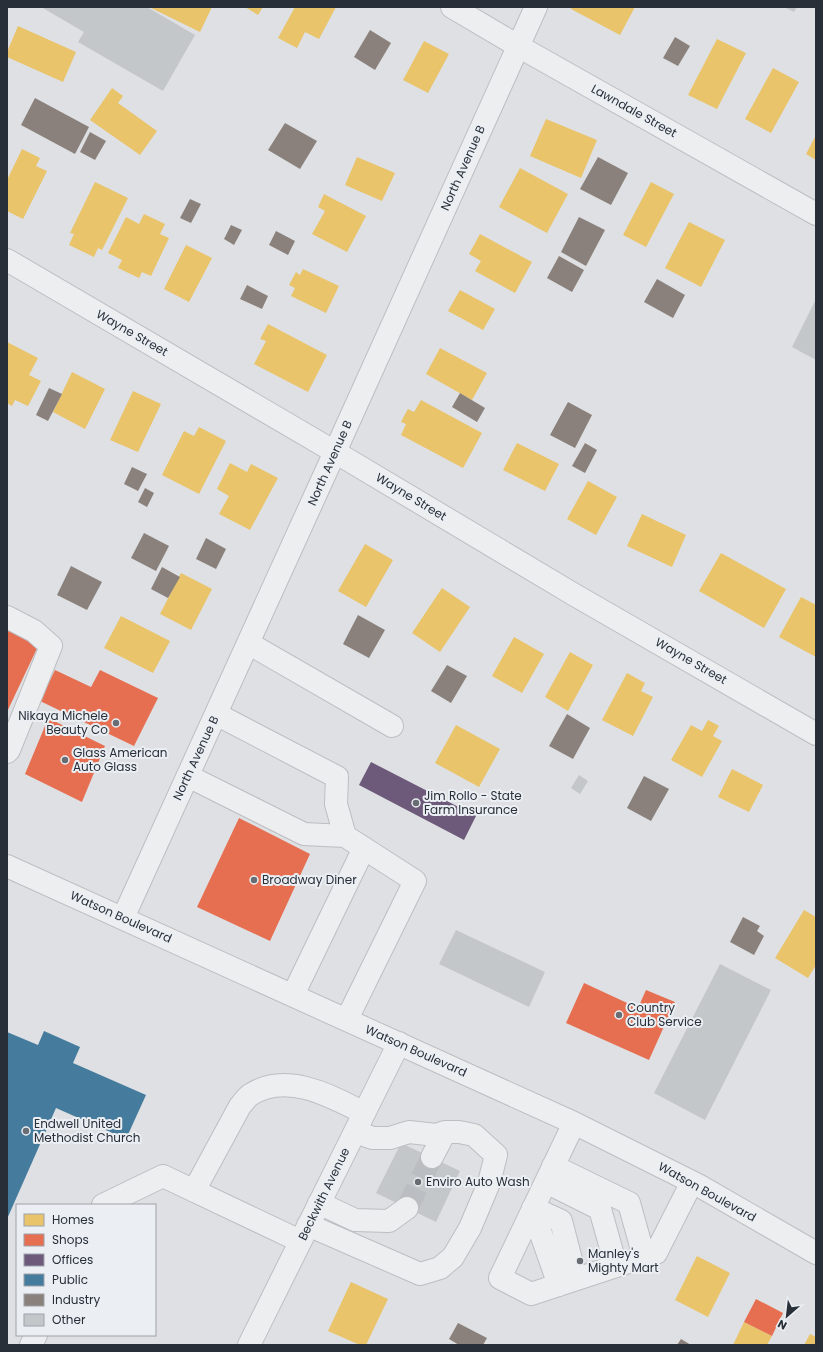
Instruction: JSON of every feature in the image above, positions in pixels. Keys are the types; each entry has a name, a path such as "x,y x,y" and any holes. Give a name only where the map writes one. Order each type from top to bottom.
{"street":[{"name":"Lawndale Street","path":"452,7 518,46 816,214"},
{"name":"North Avenue B","path":"123,918 536,7"},
{"name":"Wayne Street","path":"7,260 335,452 573,594 816,734"},
{"path":"7,617 34,631 50,646 7,752"},
{"path":"248,643 392,726"},
{"path":"216,714 337,777 336,804 345,836"},
{"path":"188,776 304,834 345,836 415,881 346,1019"},
{"path":"294,995 364,848"},
{"name":"Watson Boulevard","path":"7,866 574,1123 692,1182 816,1253"},
{"name":"Beckwith Avenue","path":"249,1345 399,1043"},
{"path":"105,1204 163,1176 194,1191 304,1233 420,1274 440,1268 453,1257 470,1228 489,1182 496,1155 474,1135 459,1132 431,1143 409,1132 390,1138 373,1138 359,1122 324,1094 303,1087 280,1085 264,1088 250,1096 240,1106 194,1191"},
{"path":"574,1123 500,1278 532,1294 656,1253 692,1182"},
{"path":"550,1174 629,1204 644,1257"},
{"path":"550,1174 600,1209 616,1266"},
{"path":"319,1203 355,1220 390,1221 400,1205"},
{"path":"529,1216 561,1221 567,1282"},
{"path":"31,1345 36,1336"}],"building: Homes":[{"path":"149,7 212,7 200,32"},
{"path":"245,7 263,7 258,15"},
{"path":"295,7 336,7 319,39 305,32 297,48 278,38"},
{"path":"572,7 635,7 620,35 571,9"},
{"path":"18,26 76,52 63,82 7,57 7,52"},
{"path":"717,39 746,53 717,109 688,95"},
{"path":"424,41 449,54 428,93 403,80"},
{"path":"773,68 799,82 771,133 745,119"},
{"path":"112,88 123,96 118,103 157,131 140,155 90,120"},
{"path":"546,119 597,140 581,178 530,156"},
{"path":"816,135 816,160 806,154"},
{"path":"22,149 40,158 36,166 47,171 23,219 7,211 7,180"},
{"path":"357,157 395,173 382,201 345,185"},
{"path":"520,168 568,194 547,233 499,207"},
{"path":"95,182 128,198 102,250 98,248 94,257 69,245 74,234 70,233"},
{"path":"651,182 674,194 646,247 623,235"},
{"path":"324,194 366,216 347,252 312,234 325,211 318,207"},
{"path":"144,214 165,224 160,234 169,238 151,276 142,272 139,278 118,268 122,260 108,253 126,217 139,224"},
{"path":"689,222 725,240 701,287 665,268"},
{"path":"480,234 532,262 515,293 475,271 481,261 469,254"},
{"path":"186,245 212,258 189,302 164,289"},
{"path":"303,269 339,286 326,313 291,296 295,288 289,285 296,272 300,275"},
{"path":"460,290 495,309 483,330 448,311"},
{"path":"268,324 327,355 308,392 254,364 266,341 260,339"},
{"path":"7,342 38,358 29,375 41,381 28,406 15,400 12,406 7,403"},
{"path":"440,348 487,373 472,400 426,374"},
{"path":"72,372 105,389 85,429 53,412"},
{"path":"133,391 161,404 138,452 110,440"},
{"path":"421,400 482,433 463,468 401,435 406,424 401,422 408,409 414,412"},
{"path":"199,427 226,441 199,494 162,475 184,431 194,436"},
{"path":"517,443 559,464 545,491 503,470"},
{"path":"230,463 247,472 251,464 278,478 250,530 219,514 229,496 217,489"},
{"path":"588,481 617,497 596,535 567,519"},
{"path":"642,514 686,535 672,567 627,546"},
{"path":"365,544 393,560 366,607 338,591"},
{"path":"721,553 786,589 764,628 699,591"},
{"path":"181,573 212,589 191,630 160,614"},
{"path":"442,588 470,607 440,652 412,633"},
{"path":"801,597 816,605 816,657 779,637"},
{"path":"121,616 170,641 153,673 104,648"},
{"path":"514,637 544,654 522,693 492,676"},
{"path":"570,652 593,665 568,711 545,697"},
{"path":"627,673 645,683 641,691 653,697 633,736 602,720"},
{"path":"708,720 719,726 713,736 722,741 702,777 671,760 691,725 702,731"},
{"path":"456,725 500,749 479,787 435,763"},
{"path":"732,769 763,785 749,812 718,797"},
{"path":"804,910 816,917 816,965 808,978 775,958"},
{"path":"697,1256 730,1273 708,1317 675,1300"},
{"path":"351,1282 388,1299 366,1345 360,1345 328,1331"},
{"path":"744,1322 772,1336 767,1345 733,1345"},
{"path":"810,1334 816,1337 816,1345 804,1345"}],"building: Shops":[{"path":"7,624 41,640 7,712"},
{"name":"Nikaya Michele Beauty Co","path":"55,670 91,687 100,670 158,698 134,746 40,701"},
{"name":"Glass American Auto Glass","path":"50,719 105,746 82,802 25,774 45,726"},
{"name":"Broadway Diner","path":"239,818 310,854 270,941 197,907"},
{"name":"Country Club Service","path":"584,983 638,1008 646,990 675,1002 649,1060 566,1023"},
{"path":"756,1299 783,1313 772,1336 744,1322"}],"building: Offices":[{"path":"371,762 476,816 464,840 359,785"}],"building: Public":[{"name":"Endwell United Methodist Church","path":"44,1031 80,1047 73,1063 146,1095 126,1139 56,1108 7,1219 7,1032 38,1045"}],"building: Industry":[{"path":"370,30 391,43 375,70 354,57"},
{"path":"675,37 690,46 678,66 663,58"},
{"path":"35,98 89,127 75,154 21,125"},
{"path":"285,123 317,141 300,169 268,150"},
{"path":"90,132 106,141 95,160 80,152"},
{"path":"598,157 628,173 611,205 580,189"},
{"path":"190,199 201,204 191,223 180,218"},
{"path":"579,217 605,230 586,266 561,252"},
{"path":"231,225 242,230 234,245 224,239"},
{"path":"276,231 295,241 288,255 269,245"},
{"path":"559,256 584,270 572,292 547,278"},
{"path":"657,279 685,295 673,318 644,302"},
{"path":"247,285 268,296 262,309 240,299"},
{"path":"49,388 62,394 48,421 36,415"},
{"path":"460,393 485,408 477,422 452,407"},
{"path":"568,402 592,415 575,448 550,435"},
{"path":"585,443 597,450 585,473 572,466"},
{"path":"132,467 147,474 138,491 124,484"},
{"path":"145,488 154,493 147,507 138,502"},
{"path":"144,533 169,546 156,571 131,558"},
{"path":"206,538 226,549 216,569 196,559"},
{"path":"71,566 102,582 87,610 57,595"},
{"path":"162,567 180,577 168,598 151,589"},
{"path":"358,615 385,630 369,658 343,644"},
{"path":"447,665 467,676 451,703 431,691"},
{"path":"567,714 590,728 573,759 549,746"},
{"path":"644,776 669,789 651,821 627,808"},
{"path":"743,917 760,926 757,931 764,936 754,955 730,942"},
{"path":"458,1323 487,1338 483,1345 459,1345 449,1339"},
{"path":"681,1339 691,1345 677,1345"}],"building: Other":[{"path":"41,7 147,7 195,35 163,91 78,42 84,32"},
{"path":"784,7 797,7 794,12"},
{"path":"816,299 816,360 792,347"},
{"path":"579,775 588,781 580,794 571,788"},
{"path":"456,930 545,972 529,1007 439,964"},
{"path":"720,964 771,990 705,1120 654,1093"},
{"name":"Enviro Auto Wash","path":"401,1143 460,1171 436,1222 376,1193"}],"tunnel":[{"path":"407,1208 432,1157"}],"place":[{"name":"Nikaya Michele Beauty Co","path":"116,723"},
{"name":"Glass American Auto Glass","path":"65,760"},
{"name":"Jim Rollo - State Farm Insurance","path":"416,803"},
{"name":"Broadway Diner","path":"254,880"},
{"name":"Country Club Service","path":"619,1015"},
{"name":"Endwell United Methodist Church","path":"26,1131"},
{"name":"Enviro Auto Wash","path":"418,1182"},
{"name":"Manley's Mighty Mart","path":"580,1261"}]}
